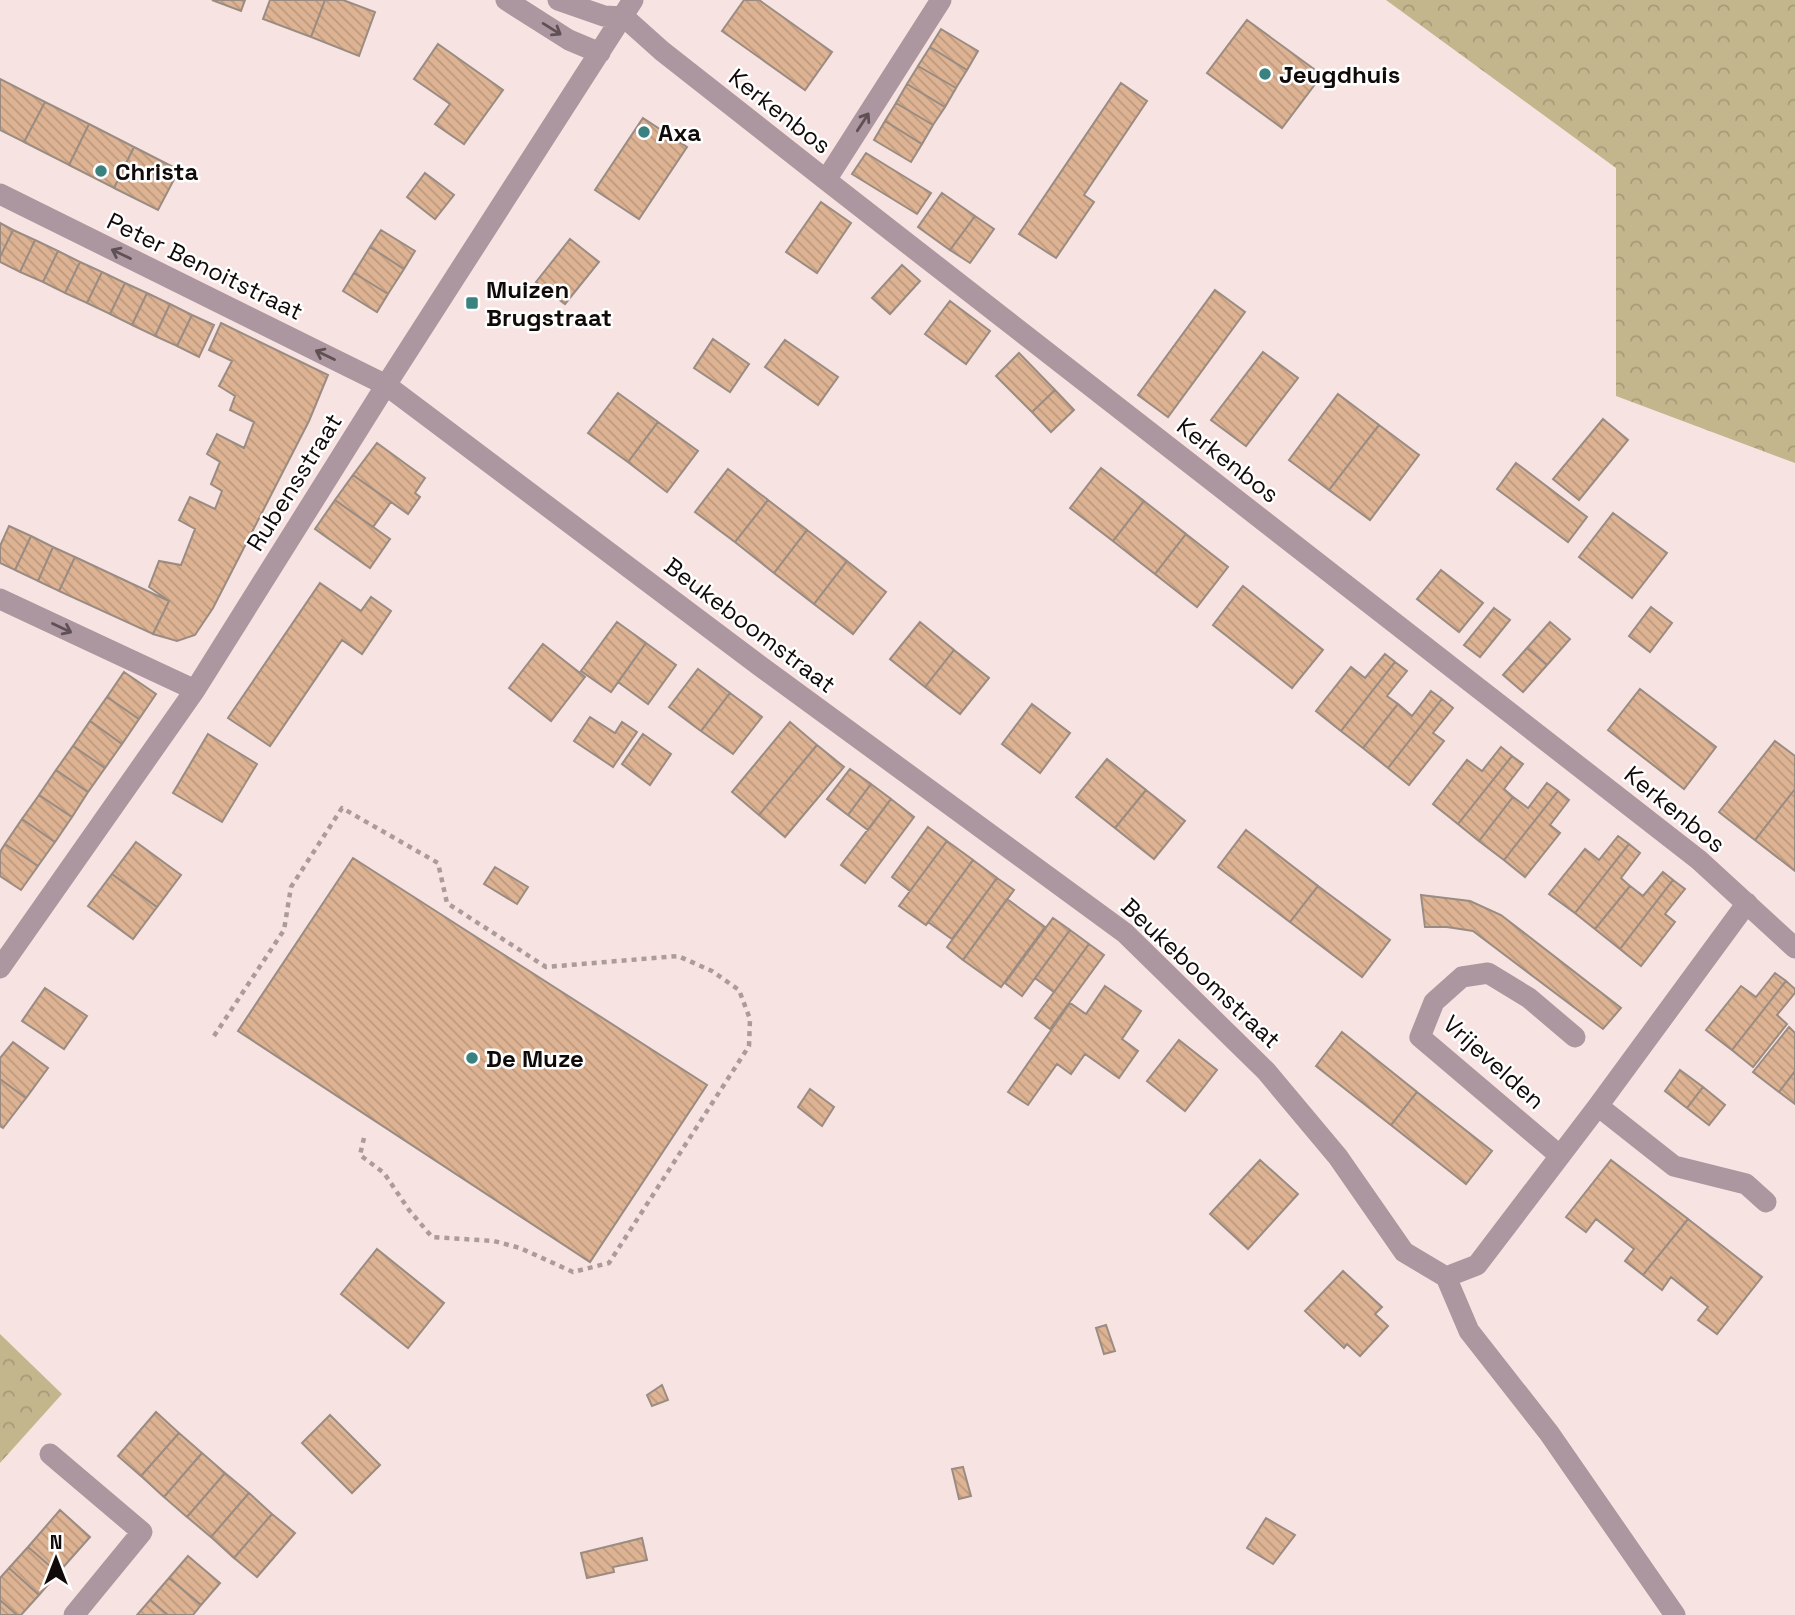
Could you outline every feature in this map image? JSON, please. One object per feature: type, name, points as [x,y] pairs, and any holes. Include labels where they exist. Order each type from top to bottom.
[{"type":"street","points":[[506,0],[569,40],[600,53]]},
{"type":"street","points":[[558,0],[604,16],[629,9]]},
{"type":"street","points":[[826,180],[941,0]]},
{"type":"street","name":"Rubensstraat","points":[[0,968],[195,690],[386,385],[629,9]]},
{"type":"street","name":"Kerkenbos","points":[[629,9],[662,51],[1689,852],[1795,948]]},
{"type":"street","name":"Peter Benoitstraat","points":[[0,194],[386,385]]},
{"type":"street","name":"Beukeboomstraat","points":[[386,385],[760,666],[1125,933],[1266,1071],[1338,1157],[1404,1252],[1446,1277]]},
{"type":"street","points":[[0,599],[195,690]]},
{"type":"street","points":[[1675,1615],[1549,1433],[1469,1331],[1446,1277],[1477,1265],[1747,903]]},
{"type":"street","name":"Vrijevelden","points":[[1559,1155],[1420,1037],[1434,1002],[1461,976],[1489,973],[1529,998],[1575,1037]]},
{"type":"street","points":[[1598,1106],[1674,1166],[1746,1184],[1766,1202]]},
{"type":"street","points":[[50,1454],[142,1532],[74,1615]]},
{"type":"path","points":[[214,1036],[284,930],[292,887],[342,808],[438,863],[447,902],[546,967],[678,956],[712,971],[739,990],[750,1019],[749,1046],[609,1263],[573,1272],[520,1248],[494,1241],[432,1237],[409,1210],[384,1173],[360,1155],[364,1138]]},
{"type":"green space","points":[[1386,0],[1795,0],[1795,463],[1616,396],[1616,168]]},
{"type":"green space","points":[[0,1334],[62,1394],[0,1463]]},
{"type":"building","points":[[212,0],[245,0],[241,11]]},
{"type":"building","points":[[270,0],[325,0],[311,37],[263,19]]},
{"type":"building","points":[[325,0],[343,0],[375,12],[359,56],[311,37]]},
{"type":"building","points":[[744,0],[759,0],[832,52],[805,90],[722,31]]},
{"type":"building","name":"Jeugdhuis","points":[[1247,20],[1322,75],[1282,128],[1207,73]]},
{"type":"building","points":[[941,29],[978,51],[967,70],[930,47]]},
{"type":"building","points":[[438,44],[503,90],[464,144],[435,124],[450,104],[414,79]]},
{"type":"building","points":[[930,47],[967,70],[956,88],[918,66]]},
{"type":"building","points":[[918,66],[956,88],[945,107],[907,84]]},
{"type":"building","points":[[0,79],[45,102],[24,142],[0,130]]},
{"type":"building","points":[[1121,83],[1147,101],[1084,195],[1094,202],[1056,258],[1019,234]]},
{"type":"building","points":[[907,84],[945,107],[933,125],[896,103]]},
{"type":"building","points":[[45,102],[89,124],[69,165],[24,142]]},
{"type":"building","points":[[896,103],[933,125],[922,144],[885,121]]},
{"type":"building","points":[[643,118],[687,147],[639,219],[595,190]]},
{"type":"building","points":[[885,121],[922,144],[911,162],[874,140]]},
{"type":"building","points":[[89,124],[134,147],[114,188],[69,165]]},
{"type":"building","points":[[134,147],[179,170],[158,210],[114,188]]},
{"type":"building","points":[[866,153],[931,193],[917,214],[852,174]]},
{"type":"building","points":[[425,173],[454,195],[435,219],[407,197]]},
{"type":"building","points":[[942,193],[975,216],[950,250],[918,227]]},
{"type":"building","points":[[821,202],[851,223],[817,273],[786,252]]},
{"type":"building","points":[[975,216],[994,229],[970,263],[950,250]]},
{"type":"building","points":[[0,223],[13,230],[0,257]]},
{"type":"building","points":[[13,230],[35,240],[20,272],[0,262]]},
{"type":"building","points":[[381,230],[415,251],[404,269],[370,247]]},
{"type":"building","points":[[570,239],[599,262],[565,304],[536,282]]},
{"type":"building","points":[[35,240],[58,251],[43,282],[20,272]]},
{"type":"building","points":[[370,247],[404,269],[388,294],[354,273]]},
{"type":"building","points":[[58,251],[80,262],[65,293],[43,282]]},
{"type":"building","points":[[80,262],[102,272],[87,303],[65,293]]},
{"type":"building","points":[[902,265],[920,281],[890,314],[872,298]]},
{"type":"building","points":[[102,272],[125,283],[110,314],[87,303]]},
{"type":"building","points":[[354,273],[388,294],[377,312],[343,291]]},
{"type":"building","points":[[125,283],[147,293],[132,325],[110,314]]},
{"type":"building","points":[[1215,290],[1245,312],[1168,417],[1138,395]]},
{"type":"building","points":[[147,293],[170,304],[155,336],[132,325]]},
{"type":"building","points":[[950,301],[990,331],[966,364],[925,334]]},
{"type":"building","points":[[170,304],[192,315],[177,346],[155,336]]},
{"type":"building","points":[[192,315],[214,325],[199,357],[177,346]]},
{"type":"building","points":[[221,323],[328,375],[309,421],[213,608],[195,635],[177,641],[153,634],[169,601],[149,587],[159,561],[181,565],[195,529],[179,520],[190,497],[215,509],[222,491],[211,484],[220,462],[207,454],[217,434],[244,448],[254,422],[230,410],[235,396],[219,386],[232,361],[209,350]]},
{"type":"building","points":[[713,339],[749,364],[730,392],[694,368]]},
{"type":"building","points":[[785,340],[838,377],[818,405],[765,367]]},
{"type":"building","points":[[1263,352],[1298,378],[1246,446],[1211,420]]},
{"type":"building","points":[[1019,353],[1055,390],[1032,412],[996,376]]},
{"type":"building","points":[[1055,390],[1074,410],[1051,432],[1032,412]]},
{"type":"building","points":[[618,393],[658,422],[628,462],[588,433]]},
{"type":"building","points":[[1338,394],[1379,425],[1329,490],[1289,460]]},
{"type":"building","points":[[1603,419],[1628,440],[1579,500],[1553,479]]},
{"type":"building","points":[[658,422],[698,451],[667,492],[628,462]]},
{"type":"building","points":[[1379,425],[1419,455],[1370,520],[1329,490]]},
{"type":"building","points":[[377,443],[425,478],[415,493],[420,497],[408,514],[353,475]]},
{"type":"building","points":[[1516,463],[1587,517],[1568,542],[1497,489]]},
{"type":"building","points":[[1101,468],[1144,501],[1113,541],[1070,508]]},
{"type":"building","points":[[728,469],[768,500],[735,542],[695,512]]},
{"type":"building","points":[[353,475],[391,502],[373,527],[335,500]]},
{"type":"building","points":[[335,500],[390,539],[370,568],[315,529]]},
{"type":"building","points":[[768,500],[807,530],[774,573],[735,542]]},
{"type":"building","points":[[1144,501],[1186,534],[1155,574],[1113,541]]},
{"type":"building","points":[[1613,513],[1667,553],[1632,598],[1579,557]]},
{"type":"building","points":[[9,526],[31,536],[15,570],[0,563],[0,546]]},
{"type":"building","points":[[807,530],[847,561],[814,604],[774,573]]},
{"type":"building","points":[[1186,534],[1228,567],[1197,607],[1155,574]]},
{"type":"building","points":[[31,536],[53,547],[38,581],[15,570]]},
{"type":"building","points":[[53,547],[75,557],[59,591],[38,581]]},
{"type":"building","points":[[75,557],[169,601],[153,634],[59,591]]},
{"type":"building","points":[[847,561],[886,592],[853,634],[814,604]]},
{"type":"building","points":[[1441,570],[1483,603],[1459,632],[1417,599]]},
{"type":"building","points":[[320,583],[361,611],[371,597],[391,611],[362,654],[342,640],[270,746],[228,718]]},
{"type":"building","points":[[1243,586],[1323,650],[1292,688],[1213,625]]},
{"type":"building","points":[[1651,607],[1672,623],[1650,652],[1629,636]]},
{"type":"building","points":[[1494,608],[1510,620],[1480,657],[1464,645]]},
{"type":"building","points":[[617,622],[646,643],[611,692],[581,671]]},
{"type":"building","points":[[920,622],[954,650],[925,687],[890,659]]},
{"type":"building","points":[[1550,622],[1570,639],[1547,665],[1527,648]]},
{"type":"building","points":[[646,643],[676,665],[648,704],[618,682]]},
{"type":"building","points":[[543,644],[585,677],[551,721],[509,688]]},
{"type":"building","points":[[1527,648],[1547,665],[1523,692],[1503,675]]},
{"type":"building","points":[[954,650],[989,678],[960,714],[925,687]]},
{"type":"building","points":[[1385,654],[1395,662],[1341,731],[1316,711],[1351,667],[1365,678]]},
{"type":"building","points":[[1395,662],[1407,671],[1387,696],[1398,704],[1363,748],[1341,731]]},
{"type":"building","points":[[698,669],[730,693],[701,731],[669,707]]},
{"type":"building","points":[[124,672],[156,694],[139,719],[107,697]]},
{"type":"building","points":[[1640,689],[1716,747],[1684,789],[1608,730]]},
{"type":"building","points":[[1431,691],[1442,699],[1388,768],[1363,748],[1398,704],[1412,716]]},
{"type":"building","points":[[730,693],[762,717],[733,754],[701,731]]},
{"type":"building","points":[[107,697],[139,719],[122,744],[90,721]]},
{"type":"building","points":[[1442,699],[1453,708],[1433,733],[1444,741],[1409,785],[1388,768]]},
{"type":"building","points":[[1032,704],[1070,733],[1040,773],[1002,744]]},
{"type":"building","points":[[590,717],[615,733],[622,722],[637,732],[613,767],[574,741]]},
{"type":"building","points":[[90,721],[122,744],[105,768],[73,746]]},
{"type":"building","points":[[790,722],[817,745],[759,815],[732,792]]},
{"type":"building","points":[[208,734],[257,764],[222,822],[173,793]]},
{"type":"building","points":[[643,734],[671,754],[650,785],[622,764]]},
{"type":"building","points":[[1775,741],[1795,756],[1795,789],[1755,840],[1719,812]]},
{"type":"building","points":[[817,745],[844,767],[785,837],[759,815]]},
{"type":"building","points":[[73,746],[105,768],[88,792],[56,770]]},
{"type":"building","points":[[1501,747],[1512,756],[1458,824],[1433,804],[1467,760],[1482,771]]},
{"type":"building","points":[[1512,756],[1523,764],[1504,789],[1513,797],[1479,841],[1458,824]]},
{"type":"building","points":[[1107,759],[1146,790],[1115,828],[1076,797]]},
{"type":"building","points":[[850,769],[871,784],[848,815],[827,799]]},
{"type":"building","points":[[56,770],[88,792],[72,817],[39,795]]},
{"type":"building","points":[[1547,783],[1558,791],[1504,860],[1479,841],[1513,797],[1528,808]]},
{"type":"building","points":[[871,784],[891,799],[868,830],[848,815]]},
{"type":"building","points":[[1795,789],[1795,871],[1755,840]]},
{"type":"building","points":[[1146,790],[1185,821],[1154,859],[1115,828]]},
{"type":"building","points":[[1558,791],[1569,800],[1550,825],[1560,833],[1525,877],[1504,860]]},
{"type":"building","points":[[39,795],[72,817],[55,842],[22,819]]},
{"type":"building","points":[[891,799],[914,817],[865,883],[841,865]]},
{"type":"building","points":[[22,819],[55,842],[38,866],[5,844]]},
{"type":"building","points":[[928,827],[947,841],[910,891],[892,877]]},
{"type":"building","points":[[1246,830],[1318,886],[1290,922],[1218,867]]},
{"type":"building","points":[[1618,836],[1629,844],[1575,913],[1549,894],[1585,849],[1599,860]]},
{"type":"building","points":[[947,841],[973,860],[926,925],[899,906]]},
{"type":"building","points":[[136,842],[181,875],[157,907],[112,874]]},
{"type":"building","points":[[5,844],[38,866],[21,890],[0,876],[0,852]]},
{"type":"building","points":[[1629,844],[1640,853],[1621,878],[1630,886],[1595,929],[1575,913]]},
{"type":"building","name":"De Muze","points":[[353,858],[707,1085],[590,1262],[238,1031]]},
{"type":"building","points":[[973,860],[997,878],[952,939],[928,922]]},
{"type":"building","points":[[495,867],[528,887],[517,904],[484,884]]},
{"type":"building","points":[[1663,872],[1673,880],[1620,949],[1595,929],[1630,886],[1643,896]]},
{"type":"building","points":[[112,874],[157,907],[133,939],[88,906]]},
{"type":"building","points":[[997,878],[1014,890],[963,960],[947,947]]},
{"type":"building","points":[[1673,880],[1685,889],[1665,914],[1675,922],[1641,966],[1620,949]]},
{"type":"building","points":[[1318,886],[1390,940],[1362,977],[1290,922]]},
{"type":"building","points":[[1421,895],[1470,901],[1501,915],[1621,1008],[1603,1029],[1473,931],[1425,927]]},
{"type":"building","points":[[1007,899],[1045,927],[1001,987],[963,960]]},
{"type":"building","points":[[1053,918],[1070,930],[1022,996],[1005,983]]},
{"type":"building","points":[[1070,930],[1089,944],[1054,992],[1035,978]]},
{"type":"building","points":[[1089,944],[1104,955],[1050,1029],[1035,1018]]},
{"type":"building","points":[[1775,973],[1786,981],[1732,1050],[1706,1030],[1741,986],[1756,997]]},
{"type":"building","points":[[1786,981],[1795,989],[1795,993],[1777,1015],[1787,1024],[1753,1067],[1732,1050]]},
{"type":"building","points":[[1105,986],[1141,1011],[1122,1039],[1138,1051],[1119,1078],[1085,1054],[1071,1074],[1057,1064],[1028,1105],[1008,1092],[1070,1003],[1086,1014]]},
{"type":"building","points":[[45,988],[87,1016],[64,1049],[22,1021]]},
{"type":"building","points":[[1789,1027],[1795,1033],[1795,1071],[1779,1092],[1753,1072]]},
{"type":"building","points":[[1342,1032],[1417,1092],[1391,1125],[1316,1066]]},
{"type":"building","points":[[1179,1040],[1217,1070],[1185,1111],[1147,1081]]},
{"type":"building","points":[[13,1042],[48,1068],[26,1098],[0,1079],[0,1058]]},
{"type":"building","points":[[1680,1070],[1703,1087],[1687,1108],[1665,1091]]},
{"type":"building","points":[[1795,1071],[1795,1104],[1779,1092]]},
{"type":"building","points":[[0,1079],[26,1098],[3,1128],[0,1126]]},
{"type":"building","points":[[1703,1087],[1725,1105],[1709,1125],[1687,1108]]},
{"type":"building","points":[[810,1089],[834,1107],[822,1126],[798,1107]]},
{"type":"building","points":[[1417,1092],[1492,1151],[1466,1184],[1391,1125]]},
{"type":"building","points":[[1260,1160],[1298,1194],[1248,1249],[1210,1214]]},
{"type":"building","points":[[1611,1160],[1688,1219],[1643,1275],[1625,1261],[1634,1249],[1596,1219],[1586,1232],[1566,1217]]},
{"type":"building","points":[[1688,1219],[1762,1277],[1717,1334],[1698,1320],[1708,1307],[1671,1277],[1662,1290],[1643,1275]]},
{"type":"building","points":[[377,1249],[444,1303],[408,1348],[341,1294]]},
{"type":"building","points":[[1343,1271],[1382,1307],[1375,1314],[1388,1326],[1360,1356],[1347,1344],[1344,1348],[1305,1311]]},
{"type":"building","points":[[1106,1325],[1115,1351],[1104,1354],[1096,1328]]},
{"type":"building","points":[[662,1385],[668,1400],[652,1406],[647,1395]]},
{"type":"building","points":[[156,1412],[179,1433],[141,1476],[118,1456]]},
{"type":"building","points":[[330,1415],[380,1465],[352,1493],[302,1443]]},
{"type":"building","points":[[179,1433],[202,1453],[164,1497],[141,1476]]},
{"type":"building","points":[[202,1453],[225,1473],[187,1517],[164,1497]]},
{"type":"building","points":[[963,1467],[971,1496],[959,1499],[952,1469]]},
{"type":"building","points":[[225,1473],[249,1493],[211,1537],[187,1517]]},
{"type":"building","points":[[249,1493],[272,1514],[234,1558],[211,1537]]},
{"type":"building","points":[[60,1510],[90,1537],[58,1573],[28,1547]]},
{"type":"building","points":[[272,1514],[295,1533],[257,1577],[234,1558]]},
{"type":"building","points":[[1266,1518],[1295,1535],[1273,1564],[1247,1548]]},
{"type":"building","points":[[642,1538],[647,1560],[613,1567],[614,1572],[587,1578],[581,1553]]},
{"type":"building","points":[[28,1547],[58,1573],[39,1595],[9,1568]]},
{"type":"building","points":[[188,1556],[220,1583],[201,1605],[169,1578]]},
{"type":"building","points":[[9,1568],[39,1595],[21,1615],[17,1615],[0,1600],[0,1578]]},
{"type":"building","points":[[169,1578],[201,1605],[193,1615],[168,1615],[150,1600]]},
{"type":"building","points":[[0,1600],[17,1615],[0,1615]]},
{"type":"building","points":[[150,1600],[168,1615],[137,1615]]},
{"type":"place","name":"Jeugdhuis","points":[[1265,74]]},
{"type":"place","name":"Axa","points":[[644,132]]},
{"type":"place","name":"Christa","points":[[101,171]]},
{"type":"place","name":"Muizen Brugstraat","points":[[472,303]]},
{"type":"place","name":"De Muze","points":[[472,1058]]}]
